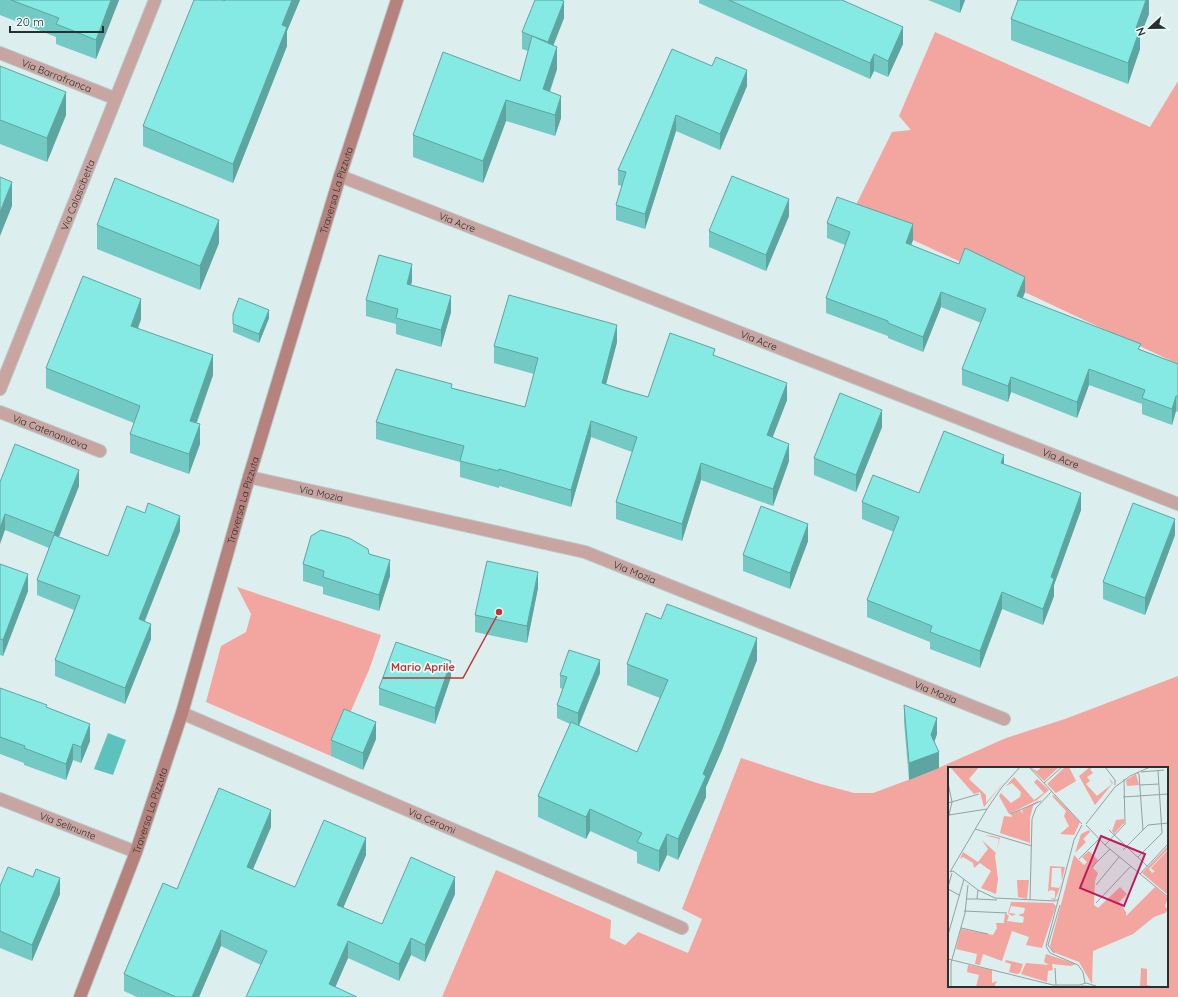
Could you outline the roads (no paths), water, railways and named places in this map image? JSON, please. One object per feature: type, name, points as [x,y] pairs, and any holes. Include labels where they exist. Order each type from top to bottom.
[{"type":"street","name":"Via Calascibetta","points":[[0,389],[114,98],[155,0]]},
{"type":"street","name":"Traversa La Pizzuta","points":[[80,997],[136,852],[182,712],[249,477],[340,176],[397,0]]},
{"type":"street","name":"Via Barrafranca","points":[[0,53],[114,98]]},
{"type":"street","name":"Via Acre","points":[[340,176],[1178,504]]},
{"type":"street","name":"Via Catenanuova","points":[[0,412],[100,451]]},
{"type":"street","name":"Via Mozia","points":[[249,477],[585,552],[1004,719]]},
{"type":"street","name":"Via Cerami","points":[[182,712],[682,928]]},
{"type":"street","name":"Via Selinunte","points":[[0,799],[136,852]]},
{"type":"water","points":[[108,733],[126,740],[113,775],[94,769]]},
{"type":"place","name":"Mario Aprile","points":[[499,612]]}]
